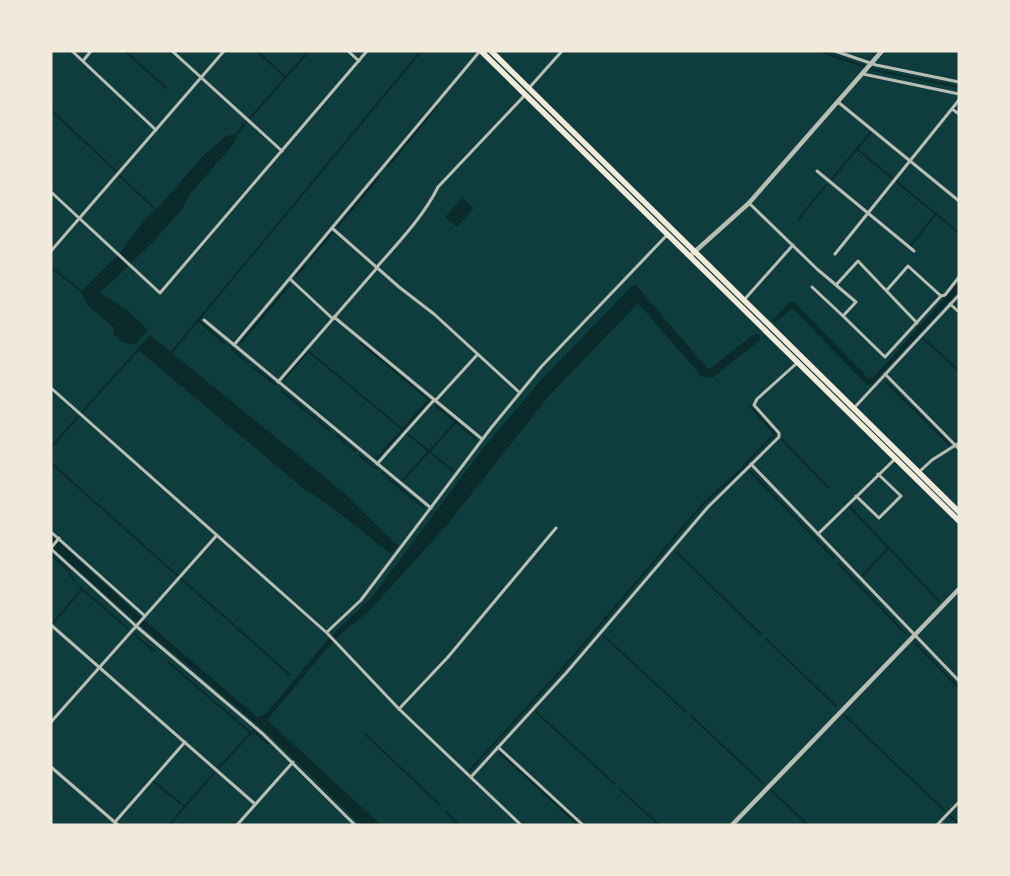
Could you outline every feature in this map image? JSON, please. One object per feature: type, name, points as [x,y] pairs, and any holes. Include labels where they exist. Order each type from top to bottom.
[{"type":"main road","points":[[480,51],[667,235],[693,254],[744,300],[959,512]]},
{"type":"main road","points":[[491,51],[693,254],[797,363],[959,521]]},
{"type":"street","points":[[72,51],[156,130]]},
{"type":"street","points":[[83,61],[91,51]]},
{"type":"street","points":[[172,51],[282,151]]},
{"type":"street","points":[[51,251],[224,51]]},
{"type":"street","points":[[348,51],[359,61]]},
{"type":"street","points":[[51,192],[160,293],[368,51]]},
{"type":"street","points":[[234,345],[480,51]]},
{"type":"street","points":[[529,88],[562,51]]},
{"type":"street","points":[[835,51],[872,63],[959,82]]},
{"type":"street","points":[[693,254],[749,203],[882,51]]},
{"type":"street","points":[[864,72],[959,94]]},
{"type":"street","points":[[278,382],[398,243],[429,203],[438,187],[525,95]]},
{"type":"street","points":[[835,254],[959,100]]},
{"type":"street","points":[[838,102],[959,201]]},
{"type":"street","points":[[952,109],[959,114]]},
{"type":"street","points":[[817,171],[914,251]]},
{"type":"street","points":[[749,203],[856,302],[843,316]]},
{"type":"street","points":[[332,228],[377,268],[434,314],[476,355],[519,392]]},
{"type":"street","points":[[328,634],[361,600],[519,392],[667,235]]},
{"type":"street","points":[[744,300],[793,245]]},
{"type":"street","points":[[836,285],[858,262],[917,323]]},
{"type":"street","points":[[887,290],[908,266],[941,296]]},
{"type":"street","points":[[812,286],[885,357],[959,278]]},
{"type":"street","points":[[290,279],[333,318],[482,439]]},
{"type":"street","points":[[853,408],[959,295]]},
{"type":"street","points":[[950,304],[959,312]]},
{"type":"street","points":[[204,320],[431,508]]},
{"type":"street","points":[[377,464],[476,355]]},
{"type":"street","points":[[471,777],[567,672],[708,507],[779,436],[779,433],[755,407],[755,402],[797,363]]},
{"type":"street","points":[[885,374],[957,444],[959,449]]},
{"type":"street","points":[[51,388],[328,634],[399,709],[521,825]]},
{"type":"street","points":[[918,473],[932,460],[957,444]]},
{"type":"street","points":[[818,534],[895,458]]},
{"type":"street","points":[[751,464],[959,681]]},
{"type":"street","points":[[856,496],[878,518],[901,496],[878,474]]},
{"type":"street","points":[[399,709],[448,657],[556,528]]},
{"type":"street","points":[[51,532],[144,617]]},
{"type":"street","points":[[51,722],[217,535]]},
{"type":"street","points":[[59,539],[51,548],[263,734],[355,825]]},
{"type":"street","points":[[732,825],[959,589]]},
{"type":"street","points":[[51,625],[255,804]]},
{"type":"street","points":[[51,767],[116,824],[185,742]]},
{"type":"street","points":[[498,747],[582,824]]},
{"type":"street","points":[[237,825],[293,762]]},
{"type":"street","points":[[937,825],[959,802]]},
{"type":"water","points":[[234,134],[237,137],[233,145],[189,195],[183,208],[154,241],[100,293],[126,309],[148,330],[135,345],[122,342],[113,334],[113,327],[88,306],[81,292],[120,253],[146,218],[156,210],[202,157],[226,136]]},
{"type":"water","points":[[462,198],[474,208],[457,227],[445,217]]},
{"type":"water","points":[[959,282],[959,291],[872,384],[867,385],[792,308],[775,323],[772,320],[790,302],[794,302],[868,378],[873,378]]},
{"type":"water","points":[[633,285],[636,285],[707,368],[711,368],[754,334],[760,335],[760,340],[712,378],[701,376],[638,303],[549,396],[446,526],[370,610],[335,639],[267,720],[381,825],[361,825],[266,732],[51,546],[51,535],[144,620],[257,717],[266,714],[328,639],[372,597],[482,450],[541,380]]},
{"type":"water","points":[[150,335],[343,492],[398,546],[391,554],[337,511],[303,488],[137,349]]},
{"type":"waterway","points":[[125,51],[166,88]]},
{"type":"waterway","points":[[257,51],[285,77]]},
{"type":"waterway","points":[[250,118],[309,51]]},
{"type":"waterway","points":[[171,353],[421,51]]},
{"type":"waterway","points":[[819,51],[874,70],[959,87]]},
{"type":"waterway","points":[[388,166],[437,106]]},
{"type":"waterway","points":[[51,110],[116,171]]},
{"type":"waterway","points":[[235,136],[246,122]]},
{"type":"waterway","points":[[832,179],[871,132]]},
{"type":"waterway","points":[[857,149],[892,178]]},
{"type":"waterway","points":[[120,176],[156,210]]},
{"type":"waterway","points":[[337,227],[379,177]]},
{"type":"waterway","points":[[897,182],[959,233]]},
{"type":"waterway","points":[[798,220],[826,185]]},
{"type":"waterway","points":[[911,245],[935,215]]},
{"type":"waterway","points":[[311,258],[332,233]]},
{"type":"waterway","points":[[296,276],[306,265]]},
{"type":"waterway","points":[[51,267],[84,293]]},
{"type":"waterway","points":[[241,342],[290,285]]},
{"type":"waterway","points":[[198,320],[224,343]]},
{"type":"waterway","points":[[923,338],[959,371]]},
{"type":"waterway","points":[[361,343],[429,400],[377,458]]},
{"type":"waterway","points":[[232,349],[248,363]]},
{"type":"waterway","points":[[82,412],[138,350]]},
{"type":"waterway","points":[[284,379],[308,351],[402,429]]},
{"type":"waterway","points":[[253,367],[276,385]]},
{"type":"waterway","points":[[886,382],[949,444]]},
{"type":"waterway","points":[[282,391],[329,430]]},
{"type":"waterway","points":[[744,465],[775,434],[749,405]]},
{"type":"waterway","points":[[436,406],[476,439]]},
{"type":"waterway","points":[[51,447],[78,417]]},
{"type":"waterway","points":[[403,480],[456,422]]},
{"type":"waterway","points":[[408,434],[453,471]]},
{"type":"waterway","points":[[336,435],[355,451]]},
{"type":"waterway","points":[[782,440],[828,487]]},
{"type":"waterway","points":[[359,455],[377,469]]},
{"type":"waterway","points":[[51,463],[178,576]]},
{"type":"waterway","points":[[470,770],[565,666],[704,503],[745,466]]},
{"type":"waterway","points":[[750,471],[834,558]]},
{"type":"waterway","points":[[382,473],[423,507]]},
{"type":"waterway","points":[[849,506],[939,601]]},
{"type":"waterway","points":[[863,575],[888,548]]},
{"type":"waterway","points":[[676,552],[761,634]]},
{"type":"waterway","points":[[51,555],[65,567],[74,580]]},
{"type":"waterway","points":[[839,564],[906,634]]},
{"type":"waterway","points":[[180,578],[234,625]]},
{"type":"waterway","points":[[80,587],[127,628]]},
{"type":"waterway","points":[[53,623],[82,589]]},
{"type":"waterway","points":[[236,627],[290,675]]},
{"type":"waterway","points":[[134,634],[154,651]]},
{"type":"waterway","points":[[604,636],[686,712]]},
{"type":"waterway","points":[[766,639],[836,706]]},
{"type":"waterway","points":[[916,644],[959,688]]},
{"type":"waterway","points":[[168,662],[251,733]]},
{"type":"waterway","points":[[537,713],[615,784]]},
{"type":"waterway","points":[[691,716],[763,783]]},
{"type":"waterway","points":[[845,716],[945,811]]},
{"type":"waterway","points":[[219,767],[253,731],[267,743]]},
{"type":"waterway","points":[[365,734],[440,805]]},
{"type":"waterway","points":[[500,753],[576,823]]},
{"type":"waterway","points":[[169,825],[214,773]]},
{"type":"waterway","points":[[154,782],[184,806]]},
{"type":"waterway","points":[[620,789],[659,825]]},
{"type":"waterway","points":[[772,791],[808,825]]},
{"type":"waterway","points":[[446,812],[459,825]]},
{"type":"waterway","points":[[950,816],[959,824]]}]
